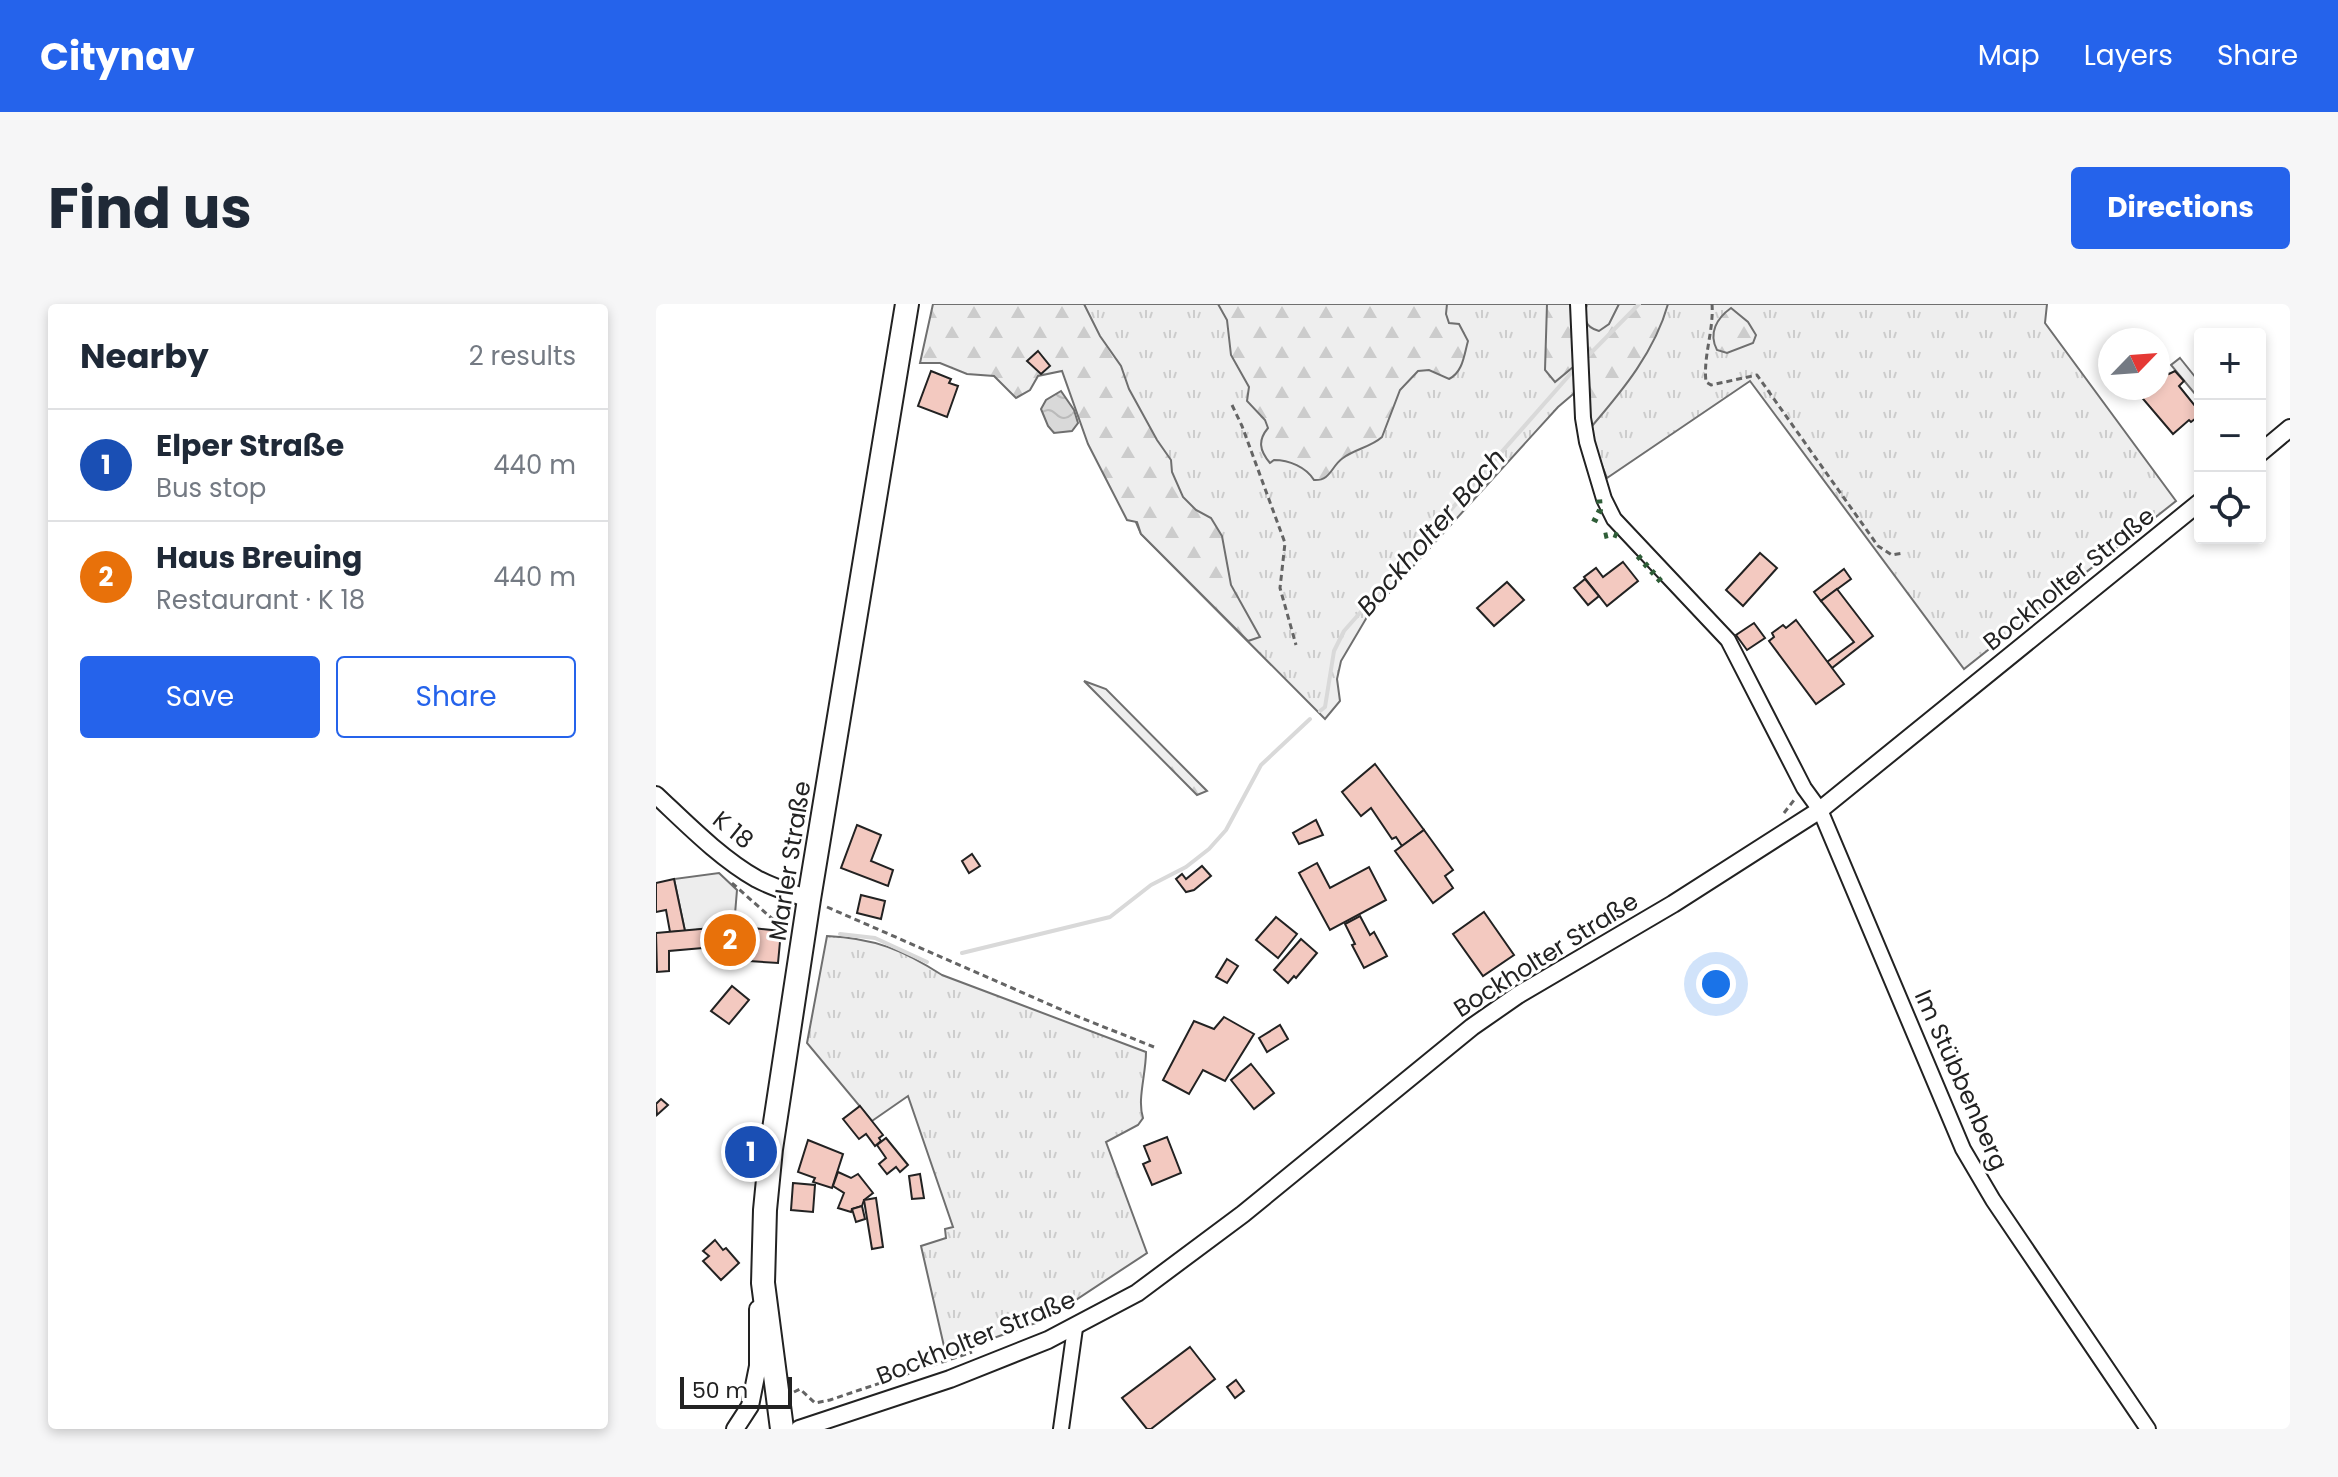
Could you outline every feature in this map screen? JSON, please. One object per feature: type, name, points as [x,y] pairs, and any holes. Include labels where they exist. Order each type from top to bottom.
[{"type":"main road","name":"Marler Straße","points":[[782,1429],[763,1283],[771,1149],[907,304]]},
{"type":"street","name":"Im Stübbenberg","points":[[1578,304],[1583,418],[1587,442],[1604,499],[1614,519],[1728,640],[1804,788],[1820,810],[1963,1149],[1993,1200],[2148,1429]]},
{"type":"street","points":[[2266,448],[2290,428]]},
{"type":"street","name":"Bockholter Straße","points":[[799,1429],[950,1379],[1075,1328],[1137,1293],[1191,1254],[1413,1073],[1518,995],[1673,904],[1820,810],[2194,507]]},
{"type":"street","name":"K 18","points":[[656,795],[754,877],[809,899]]},
{"type":"street","points":[[735,1429],[750,1406],[758,1366],[758,1313],[763,1283]]},
{"type":"street","points":[[1061,1429],[1075,1328]]},
{"type":"street","points":[[847,1429],[863,1408]]},
{"type":"path","points":[[1712,304],[1706,382],[1711,385],[1757,375],[1878,546],[1892,555],[1904,553]]},
{"type":"path","points":[[1232,405],[1285,543],[1280,588],[1296,645]]},
{"type":"path","points":[[809,899],[1154,1047]]},
{"type":"green space","points":[[933,304],[1084,304],[1100,336],[1121,366],[1129,389],[1157,440],[1171,460],[1172,472],[1183,497],[1196,510],[1211,518],[1222,536],[1231,585],[1260,637],[1248,641],[1141,534],[1137,522],[1127,520],[1088,444],[1062,371],[1038,376],[1030,390],[1016,398],[994,376],[967,374],[940,363],[920,363]]},
{"type":"green space","points":[[1038,304],[2047,304],[2045,323],[2098,395],[2098,400],[2102,400],[2176,501],[1964,669],[1750,381],[1607,478],[1594,445],[1585,384],[1558,407],[1367,617],[1341,661],[1337,679],[1340,701],[1325,719],[1141,534],[1063,352]]},
{"type":"green space","points":[[1218,304],[1447,304],[1449,323],[1459,324],[1468,341],[1462,363],[1454,376],[1449,379],[1429,370],[1418,371],[1400,390],[1382,437],[1343,458],[1324,478],[1314,480],[1302,468],[1291,463],[1274,460],[1270,463],[1264,454],[1261,441],[1268,428],[1265,420],[1247,401],[1249,387],[1231,355],[1227,320]]},
{"type":"green space","points":[[1547,304],[1587,304],[1586,321],[1599,331],[1609,324],[1619,304],[1668,304],[1646,354],[1592,426],[1585,383],[1572,368],[1555,382],[1545,370]]},
{"type":"green space","points":[[1731,308],[1748,322],[1756,335],[1753,343],[1727,353],[1717,350],[1713,338],[1718,321]]},
{"type":"green space","points":[[1084,681],[1106,689],[1207,791],[1197,795]]},
{"type":"green space","points":[[827,936],[859,939],[888,947],[942,975],[1146,1052],[1141,1103],[1143,1118],[1138,1125],[1106,1142],[1147,1253],[1047,1319],[946,1355],[921,1246],[946,1238],[945,1229],[953,1227],[908,1096],[872,1121],[807,1043]]},
{"type":"shaded area","points":[[2180,358],[2194,376],[2194,393],[2171,365]]},
{"type":"shaded area","points":[[719,873],[737,890],[734,926],[685,931],[674,879]]},
{"type":"water","points":[[1061,391],[1074,410],[1078,423],[1072,431],[1054,433],[1041,409],[1046,400]]},
{"type":"building","points":[[1038,351],[1050,366],[1041,374],[1027,361]]},
{"type":"building","points":[[931,371],[951,379],[949,383],[958,386],[947,417],[918,406]]},
{"type":"building","points":[[2175,371],[2184,381],[2179,386],[2194,405],[2194,420],[2189,420],[2173,434],[2144,400],[2170,400],[2170,374]]},
{"type":"building","points":[[1760,553],[1777,568],[1743,606],[1726,590]]},
{"type":"building","points":[[1623,562],[1638,581],[1607,606],[1584,577],[1596,568],[1603,577]]},
{"type":"building","points":[[1844,569],[1851,579],[1821,601],[1814,592]]},
{"type":"building","points":[[1585,579],[1599,596],[1588,605],[1574,588]]},
{"type":"building","points":[[1507,582],[1524,600],[1494,626],[1477,608]]},
{"type":"building","points":[[1837,589],[1873,636],[1832,668],[1827,662],[1854,642],[1821,601]]},
{"type":"building","points":[[1796,620],[1844,684],[1816,704],[1769,641],[1774,637],[1772,633]]},
{"type":"building","points":[[1754,623],[1765,638],[1747,650],[1736,635]]},
{"type":"building","points":[[1375,764],[1424,830],[1402,846],[1396,837],[1392,839],[1371,808],[1361,816],[1342,792]]},
{"type":"building","points":[[1316,820],[1323,835],[1299,844],[1293,833]]},
{"type":"building","points":[[857,825],[881,835],[871,861],[893,870],[888,886],[841,868]]},
{"type":"building","points":[[1424,830],[1453,870],[1445,876],[1453,888],[1433,903],[1395,851]]},
{"type":"building","points":[[972,854],[980,866],[969,873],[962,861]]},
{"type":"building","points":[[1317,863],[1330,888],[1369,867],[1386,900],[1330,930],[1299,873]]},
{"type":"building","points":[[1202,866],[1211,876],[1194,890],[1186,892],[1176,879],[1182,874],[1186,879]]},
{"type":"building","points":[[674,879],[685,931],[670,932],[666,910],[656,912],[656,883]]},
{"type":"building","points":[[861,895],[885,901],[881,919],[857,913]]},
{"type":"building","points":[[1484,912],[1514,955],[1483,976],[1453,934]]},
{"type":"building","points":[[1360,916],[1370,935],[1374,932],[1387,956],[1364,968],[1345,924]]},
{"type":"building","points":[[1276,917],[1297,934],[1278,958],[1256,940]]},
{"type":"building","points":[[734,926],[781,931],[778,963],[749,961],[744,959],[745,950],[703,948],[669,951],[669,971],[657,972],[656,933]]},
{"type":"building","points":[[1301,939],[1317,953],[1288,983],[1274,970]]},
{"type":"building","points":[[1227,959],[1238,966],[1227,983],[1216,977]]},
{"type":"building","points":[[732,986],[749,1000],[729,1024],[711,1011]]},
{"type":"building","points":[[1224,1017],[1254,1034],[1225,1081],[1203,1070],[1189,1094],[1163,1080],[1194,1021],[1214,1029]]},
{"type":"building","points":[[1280,1025],[1288,1039],[1267,1052],[1259,1038]]},
{"type":"building","points":[[1251,1064],[1274,1093],[1254,1109],[1231,1080]]},
{"type":"building","points":[[661,1099],[668,1105],[657,1115],[656,1104]]},
{"type":"building","points":[[860,1106],[883,1135],[875,1146],[866,1134],[859,1139],[843,1119]]},
{"type":"building","points":[[1167,1137],[1181,1173],[1152,1185],[1143,1164],[1150,1161],[1144,1146]]},
{"type":"building","points":[[886,1138],[908,1165],[900,1172],[896,1167],[887,1174],[879,1164],[886,1158],[877,1145]]},
{"type":"building","points":[[808,1140],[843,1154],[832,1188],[813,1182],[815,1178],[798,1172]]},
{"type":"building","points":[[838,1172],[851,1178],[858,1174],[873,1193],[862,1206],[851,1212],[838,1208],[844,1193],[833,1186]]},
{"type":"building","points":[[920,1174],[924,1198],[912,1199],[909,1176]]},
{"type":"building","points":[[793,1183],[815,1185],[813,1212],[791,1210]]},
{"type":"building","points":[[876,1198],[883,1247],[872,1249],[864,1200]]},
{"type":"building","points":[[862,1206],[865,1219],[856,1222],[852,1209]]},
{"type":"building","points":[[715,1240],[739,1263],[721,1280],[703,1261],[709,1256],[703,1251]]},
{"type":"building","points":[[1190,1347],[1215,1379],[1147,1429],[1122,1398]]},
{"type":"building","points":[[1236,1380],[1244,1391],[1235,1398],[1227,1387]]},
{"type":"waterway","name":"Bockholter Bach","points":[[1585,359],[1639,304]]},
{"type":"waterway","name":"Bockholter Bach","points":[[1320,711],[1325,707],[1334,651],[1344,631],[1573,371]]},
{"type":"waterway","name":"Bockholter Bach","points":[[962,953],[1110,917],[1151,885],[1186,867],[1209,849],[1226,830],[1261,765],[1310,719]]},
{"type":"waterway","name":"Bockholter Bach","points":[[840,934],[875,938],[927,962]]},
{"type":"hedge","points":[[1594,522],[1600,510],[1599,498]]},
{"type":"hedge","points":[[1604,536],[1613,534],[1623,538]]},
{"type":"hedge","points":[[1638,556],[1664,585]]},
{"type":"place","name":"Haus Breuing","points":[[730,940]]},
{"type":"place","name":"Elper Straße","points":[[751,1152]]}]
